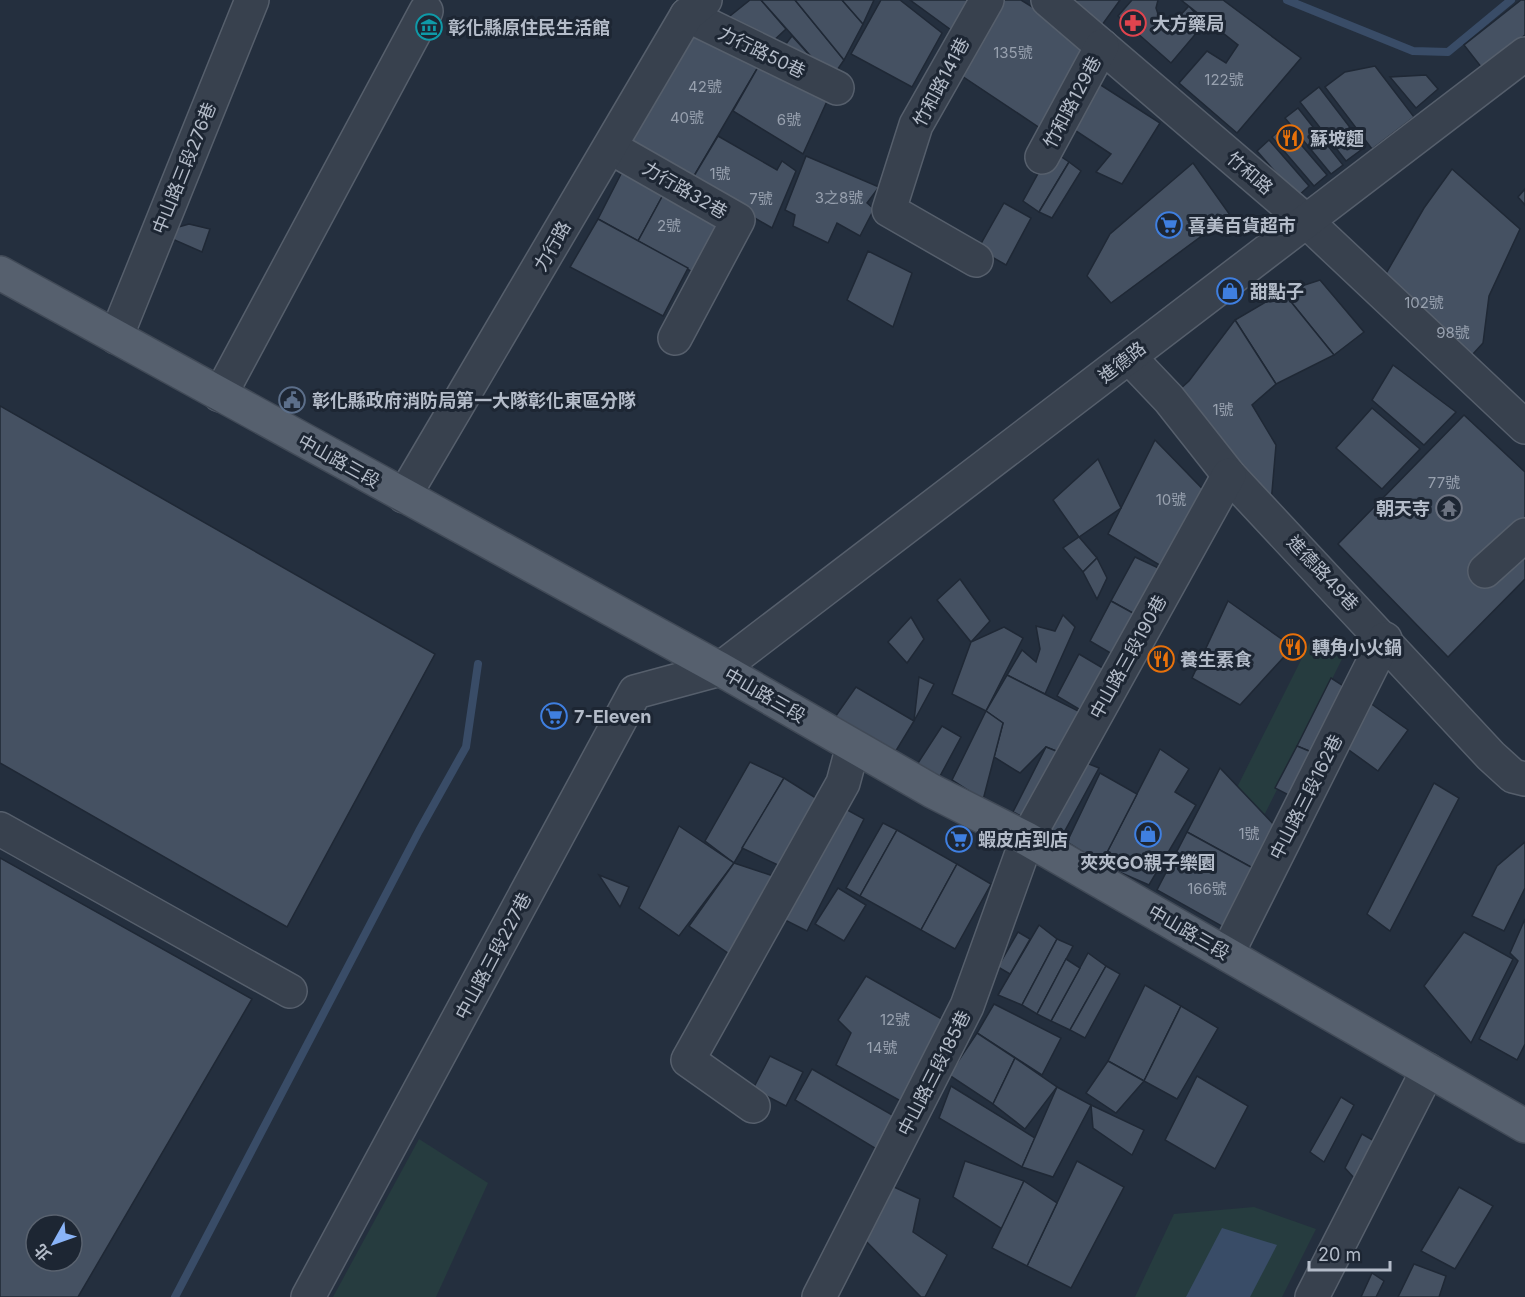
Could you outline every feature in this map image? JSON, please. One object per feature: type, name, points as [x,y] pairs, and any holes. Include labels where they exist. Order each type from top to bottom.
[{"type":"main road","name":"中山路三段","points":[[0,273],[720,669],[932,791],[1027,839],[1525,1126]]},
{"type":"street","name":"中山路三段276巷","points":[[116,337],[252,0]]},
{"type":"street","name":"竹和路141巷","points":[[976,260],[889,210],[916,125],[987,0]]},
{"type":"street","name":"竹和路","points":[[1048,0],[1305,220],[1525,428]]},
{"type":"street","name":"力行路50巷","points":[[696,7],[837,88]]},
{"type":"street","name":"力行路","points":[[404,496],[610,147],[696,7]]},
{"type":"street","points":[[220,395],[426,11]]},
{"type":"street","name":"竹和路129巷","points":[[1042,157],[1102,46]]},
{"type":"street","name":"進德路","points":[[720,669],[1525,54]]},
{"type":"street","name":"力行路32巷","points":[[610,147],[738,220],[675,338]]},
{"type":"street","name":"進德路49巷","points":[[1129,357],[1169,399],[1229,475],[1385,639],[1491,756],[1513,776],[1525,779]]},
{"type":"street","name":"中山路三段190巷","points":[[1027,839],[1229,475]]},
{"type":"street","points":[[1485,571],[1525,535]]},
{"type":"street","name":"中山路三段162巷","points":[[1227,954],[1385,639]]},
{"type":"street","name":"中山路三段227巷","points":[[308,1297],[635,692],[720,669]]},
{"type":"street","points":[[753,1106],[688,1060],[843,783],[853,746]]},
{"type":"street","points":[[0,830],[290,991]]},
{"type":"street","name":"中山路三段185巷","points":[[819,1297],[968,1006],[1027,839]]},
{"type":"street","points":[[1312,1297],[1428,1070]]},
{"type":"green space","points":[[1311,640],[1342,659],[1217,910],[1184,893]]},
{"type":"green space","points":[[419,1139],[488,1183],[436,1297],[333,1297]]},
{"type":"green space","points":[[1254,1207],[1316,1229],[1282,1297],[1135,1297],[1174,1214]]},
{"type":"water","points":[[1222,1228],[1277,1245],[1250,1297],[1186,1297]]},
{"type":"building","points":[[750,0],[761,0],[786,29],[771,43],[725,20]]},
{"type":"building","points":[[761,0],[795,0],[844,60],[831,79]]},
{"type":"building","points":[[795,0],[842,0],[863,24],[844,60]]},
{"type":"building","points":[[842,0],[874,0],[863,24]]},
{"type":"building","points":[[881,0],[900,0],[942,33],[912,87],[851,54]]},
{"type":"building","points":[[910,0],[978,0],[954,32]]},
{"type":"building","points":[[1002,0],[1021,0],[1094,45],[1040,128],[956,72]]},
{"type":"building","points":[[1065,0],[1120,0],[1102,25]]},
{"type":"building","points":[[1132,0],[1158,0],[1156,8],[1160,20],[1171,25],[1189,6],[1204,24],[1171,63],[1118,16]]},
{"type":"building","points":[[1181,0],[1223,0],[1301,58],[1237,133],[1179,83],[1207,51],[1226,63],[1238,45]]},
{"type":"building","points":[[1521,0],[1525,0],[1525,35],[1482,68],[1464,45]]},
{"type":"building","points":[[689,24],[761,62],[691,181],[625,144]]},
{"type":"building","points":[[792,36],[831,79],[782,49]]},
{"type":"building","points":[[761,62],[828,99],[803,154],[733,111]]},
{"type":"building","points":[[1375,66],[1414,117],[1372,149],[1325,87],[1345,72]]},
{"type":"building","points":[[1426,75],[1438,89],[1416,108],[1390,77]]},
{"type":"building","points":[[1093,80],[1160,123],[1122,184],[1096,172],[1111,154],[1067,125]]},
{"type":"building","points":[[1319,87],[1365,147],[1346,161],[1300,102]]},
{"type":"building","points":[[1298,108],[1343,165],[1331,174],[1285,118]]},
{"type":"building","points":[[1285,126],[1327,175],[1314,186],[1272,137]]},
{"type":"building","points":[[718,136],[777,170],[782,161],[796,171],[772,228],[691,181]]},
{"type":"building","points":[[1269,140],[1309,186],[1297,197],[1257,151]]},
{"type":"building","points":[[1051,150],[1069,162],[1039,212],[1023,201]]},
{"type":"building","points":[[806,156],[879,187],[867,203],[874,209],[860,236],[837,223],[828,243],[793,226],[795,215],[785,210]]},
{"type":"building","points":[[1069,162],[1081,171],[1052,218],[1039,212]]},
{"type":"building","name":"喜美百貨超市","points":[[1193,163],[1230,215],[1111,303],[1087,276],[1110,234]]},
{"type":"building","points":[[1452,169],[1520,229],[1489,296],[1483,343],[1451,378],[1370,301],[1424,208]]},
{"type":"building","points":[[622,172],[663,195],[638,241],[598,219]]},
{"type":"building","points":[[1525,189],[1525,205],[1518,197]]},
{"type":"building","points":[[663,195],[722,228],[696,274],[638,241]]},
{"type":"building","points":[[1004,203],[1031,218],[1006,265],[978,249]]},
{"type":"building","points":[[598,219],[688,268],[663,316],[570,267]]},
{"type":"building","points":[[189,224],[210,229],[202,252],[170,238],[175,228]]},
{"type":"building","points":[[868,251],[912,273],[893,327],[847,300]]},
{"type":"building","points":[[1320,280],[1364,332],[1334,355],[1283,292]]},
{"type":"building","points":[[1283,292],[1334,355],[1276,384],[1235,320]]},
{"type":"building","points":[[1235,320],[1276,384],[1252,405],[1276,445],[1270,515],[1169,399],[1189,381]]},
{"type":"building","points":[[1393,365],[1456,412],[1424,445],[1372,400]]},
{"type":"building","points":[[0,406],[435,654],[287,927],[0,763]]},
{"type":"building","points":[[1372,408],[1420,449],[1382,489],[1336,448]]},
{"type":"building","name":"朝天寺","points":[[1464,415],[1525,472],[1525,579],[1448,657],[1338,544]]},
{"type":"building","points":[[1155,440],[1224,511],[1186,581],[1108,534]]},
{"type":"building","points":[[1098,459],[1121,508],[1079,537],[1053,500]]},
{"type":"building","points":[[1079,537],[1097,558],[1083,572],[1063,548]]},
{"type":"building","points":[[1135,557],[1186,581],[1160,628],[1111,601]]},
{"type":"building","points":[[1097,558],[1107,578],[1097,599],[1083,572]]},
{"type":"building","points":[[960,579],[990,621],[971,642],[937,600]]},
{"type":"building","points":[[1111,601],[1160,628],[1136,668],[1090,641]]},
{"type":"building","points":[[1228,601],[1293,647],[1240,705],[1192,678]]},
{"type":"building","points":[[1063,615],[1075,627],[1045,694],[1007,675],[1022,650],[1036,662],[1040,649],[1036,626],[1055,631]]},
{"type":"building","points":[[911,617],[924,639],[907,663],[888,642]]},
{"type":"building","points":[[1004,627],[1023,638],[986,711],[952,694],[971,642]]},
{"type":"building","points":[[1079,654],[1128,683],[1104,724],[1057,696]]},
{"type":"building","points":[[1007,675],[1104,724],[1086,763],[1046,747],[1020,773],[994,757],[1003,723],[986,711]]},
{"type":"building","points":[[919,677],[934,684],[914,721]]},
{"type":"building","points":[[1331,678],[1370,703],[1328,759],[1297,746]]},
{"type":"building","points":[[856,687],[914,721],[894,754],[833,720]]},
{"type":"building","points":[[1370,703],[1408,730],[1378,771],[1342,745]]},
{"type":"building","points":[[986,711],[1003,723],[983,800],[952,780]]},
{"type":"building","points":[[942,726],[961,737],[932,791],[909,777]]},
{"type":"building","points":[[1297,746],[1328,759],[1306,804],[1275,788]]},
{"type":"building","points":[[1046,747],[1099,768],[1062,836],[1013,812]]},
{"type":"building","name":"夾夾GO親子樂園","points":[[1160,749],[1189,769],[1175,792],[1196,805],[1149,885],[1101,864]]},
{"type":"building","points":[[750,762],[784,778],[734,863],[705,841]]},
{"type":"building","points":[[1220,768],[1279,830],[1260,872],[1187,832]]},
{"type":"building","points":[[1100,773],[1137,794],[1101,864],[1067,842]]},
{"type":"building","points":[[784,778],[819,800],[780,866],[742,848]]},
{"type":"building","points":[[1434,783],[1459,798],[1390,931],[1367,914]]},
{"type":"building","points":[[840,806],[864,819],[807,931],[783,919]]},
{"type":"building","points":[[883,823],[897,830],[860,896],[846,888]]},
{"type":"building","points":[[679,826],[734,863],[679,936],[639,908]]},
{"type":"building","points":[[897,830],[957,864],[921,930],[860,896]]},
{"type":"building","points":[[1187,832],[1260,872],[1234,933],[1157,890]]},
{"type":"building","points":[[1525,842],[1525,888],[1504,931],[1472,916],[1497,866]]},
{"type":"building","points":[[0,858],[252,999],[78,1297],[0,1297]]},
{"type":"building","points":[[734,863],[776,877],[738,960],[689,926]]},
{"type":"building","points":[[957,864],[991,884],[955,949],[921,930]]},
{"type":"building","points":[[599,875],[629,887],[620,907]]},
{"type":"building","points":[[838,888],[866,905],[844,941],[815,924]]},
{"type":"building","points":[[1525,919],[1525,1044],[1517,1060],[1479,1039],[1518,961],[1510,953]]},
{"type":"building","points":[[1039,925],[1057,939],[1022,1005],[998,995]]},
{"type":"building","points":[[1018,932],[1030,939],[1010,974],[998,967]]},
{"type":"building","points":[[1464,932],[1513,959],[1471,1043],[1424,986]]},
{"type":"building","points":[[1057,939],[1073,946],[1037,1014],[1022,1005]]},
{"type":"building","points":[[1088,953],[1106,966],[1070,1030],[1051,1021]]},
{"type":"building","points":[[1066,959],[1080,968],[1051,1021],[1037,1014]]},
{"type":"building","points":[[1106,966],[1120,974],[1085,1038],[1070,1030]]},
{"type":"building","points":[[866,976],[947,1022],[906,1104],[836,1065],[851,1033],[838,1020]]},
{"type":"building","points":[[1145,985],[1181,1006],[1144,1081],[1108,1061]]},
{"type":"building","points":[[994,1004],[1061,1038],[1042,1075],[977,1033]]},
{"type":"building","points":[[1181,1006],[1218,1028],[1177,1099],[1144,1081]]},
{"type":"building","points":[[977,1033],[1015,1058],[993,1104],[949,1075]]},
{"type":"building","points":[[770,1056],[803,1072],[786,1106],[753,1089]]},
{"type":"building","points":[[1015,1058],[1057,1087],[1025,1129],[993,1104]]},
{"type":"building","points":[[1108,1061],[1144,1081],[1116,1113],[1086,1093]]},
{"type":"building","points":[[812,1069],[894,1116],[878,1150],[795,1100]]},
{"type":"building","points":[[1197,1076],[1248,1106],[1215,1169],[1165,1140]]},
{"type":"building","points":[[951,1086],[1035,1138],[1022,1167],[939,1118]]},
{"type":"building","points":[[1057,1087],[1091,1105],[1053,1177],[1022,1167]]},
{"type":"building","points":[[1341,1097],[1354,1105],[1324,1162],[1310,1152]]},
{"type":"building","points":[[1091,1105],[1144,1130],[1132,1155],[1093,1128]]},
{"type":"building","points":[[1362,1134],[1376,1142],[1356,1180],[1345,1168]]},
{"type":"building","points":[[965,1161],[1024,1181],[1002,1229],[953,1197]]},
{"type":"building","points":[[1077,1161],[1124,1187],[1071,1288],[1027,1266]]},
{"type":"building","points":[[881,1181],[920,1199],[913,1232],[947,1255],[925,1297],[921,1297],[859,1234]]},
{"type":"building","points":[[1024,1181],[1057,1203],[1027,1266],[992,1248]]},
{"type":"building","points":[[1459,1187],[1493,1206],[1455,1269],[1421,1251]]},
{"type":"building","points":[[1414,1264],[1446,1276],[1439,1297],[1398,1297]]},
{"type":"building","points":[[1372,1273],[1384,1281],[1376,1297],[1361,1297]]},
{"type":"waterway","points":[[1287,0],[1413,51],[1448,52],[1511,0]]},
{"type":"waterway","points":[[175,1297],[419,831],[466,747],[478,664]]},
{"type":"place","name":"大方藥局","points":[[1133,23]]},
{"type":"place","name":"彰化縣原住民生活館","points":[[429,27]]},
{"type":"place","name":"蘇坡麵","points":[[1290,138]]},
{"type":"place","name":"喜美百貨超市","points":[[1169,225]]},
{"type":"place","name":"甜點子","points":[[1230,291]]},
{"type":"place","name":"彰化縣政府消防局第一大隊彰化東區分隊","points":[[292,400]]},
{"type":"place","name":"朝天寺","points":[[1449,508]]},
{"type":"place","name":"轉角小火鍋","points":[[1293,647]]},
{"type":"place","name":"養生素食","points":[[1161,659]]},
{"type":"place","name":"7-Eleven","points":[[554,716]]},
{"type":"place","name":"夾夾GO親子樂園","points":[[1148,834]]},
{"type":"place","name":"蝦皮店到店","points":[[959,839]]}]
